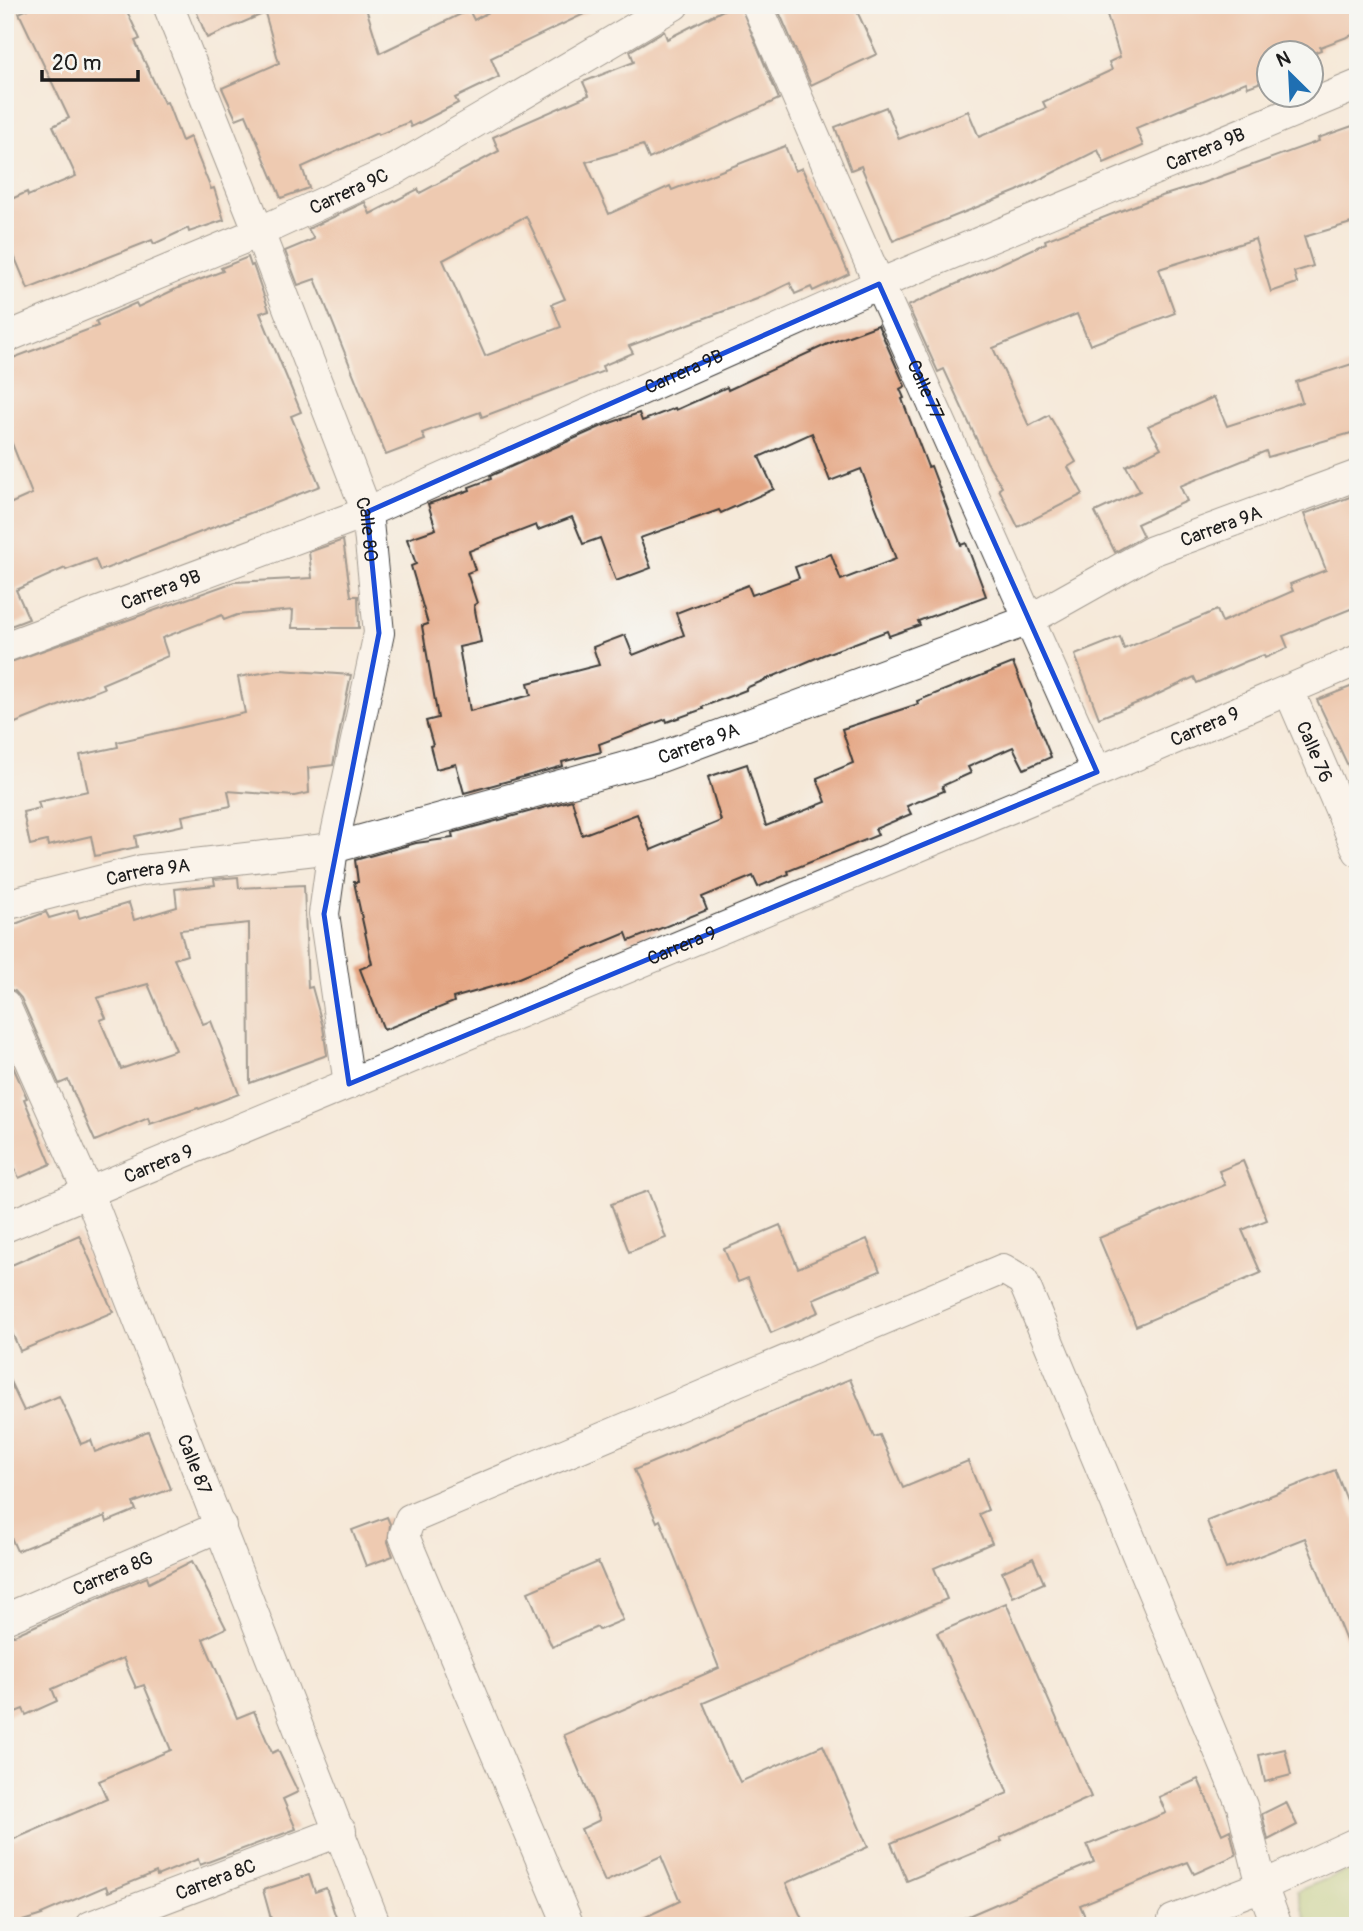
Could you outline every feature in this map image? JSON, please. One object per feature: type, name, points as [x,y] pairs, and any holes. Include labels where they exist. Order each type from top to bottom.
[{"type":"street","name":"Calle 80","points":[[168,5],[367,512],[379,633],[332,848],[324,914],[349,1084]]},
{"type":"street","name":"Carrera 9C","points":[[5,338],[259,232],[396,169],[674,5]]},
{"type":"street","name":"Calle 77","points":[[757,5],[1097,772]]},
{"type":"street","name":"Carrera 9B","points":[[5,647],[367,512],[879,284],[1358,85]]},
{"type":"street","name":"Carrera 9A","points":[[5,905],[142,870],[332,848],[658,758],[1030,620],[1152,551],[1358,475]]},
{"type":"street","name":"Carrera 9","points":[[5,1227],[1097,772],[1358,660]]},
{"type":"street","name":"Calle 76","points":[[1289,691],[1358,851]]},
{"type":"street","name":"Calle 87","points":[[5,1005],[89,1194],[376,1926]]},
{"type":"street","points":[[569,1926],[404,1536],[410,1520],[1003,1269],[1023,1282],[1242,1807],[1262,1886],[1277,1926]]},
{"type":"street","name":"Carrera 8G","points":[[5,1619],[221,1527]]},
{"type":"street","name":"Carrera 8C","points":[[91,1926],[341,1831]]},
{"type":"street","points":[[1175,1926],[1173,1920],[1262,1886],[1358,1842]]},
{"type":"highlighted area","points":[[879,284],[1097,772],[349,1084],[324,914],[379,633],[367,512]]},
{"type":"green space","points":[[1358,1866],[1358,1926],[1309,1926],[1297,1891]]},
{"type":"building","points":[[36,5],[124,5],[140,39],[135,41],[164,103],[167,102],[182,141],[190,137],[211,189],[214,188],[224,220],[189,232],[188,228],[154,244],[152,240],[28,289],[5,234],[5,202],[27,192],[28,196],[76,176],[53,126],[69,118],[19,13]]},
{"type":"building","points":[[194,5],[365,5],[380,53],[469,10],[474,20],[502,5],[603,5],[491,58],[499,77],[455,98],[458,103],[411,127],[409,122],[378,135],[377,133],[302,167],[309,188],[281,198],[246,115],[236,119],[222,88],[279,63],[265,13],[207,38]]},
{"type":"building","points":[[733,5],[740,5],[779,99],[649,159],[643,145],[586,162],[609,214],[670,186],[672,190],[785,146],[795,171],[802,168],[849,274],[813,291],[811,287],[795,294],[790,283],[757,299],[629,346],[633,353],[602,366],[604,371],[482,417],[480,412],[422,433],[425,440],[386,455],[315,279],[298,285],[285,251],[314,239],[308,229],[365,202],[370,214],[418,189],[420,193],[499,151],[493,137],[589,95],[583,82],[634,62],[630,51],[664,31],[667,39]],"holes":[[[526,216],[565,299],[552,304],[561,327],[485,356],[443,260]]]},
{"type":"building","points":[[776,5],[854,5],[877,54],[811,85]]},
{"type":"building","points":[[1104,5],[1358,5],[1358,33],[1324,46],[1324,38],[1254,38],[1254,85],[1248,87],[1246,82],[1136,128],[1143,146],[1104,163],[1098,150],[1017,191],[893,241],[861,166],[851,170],[835,127],[886,107],[899,139],[968,111],[979,137],[1046,108],[1043,102],[1112,70],[1109,62],[1120,57]]},
{"type":"building","points":[[1358,124],[1358,221],[1304,237],[1313,266],[1294,272],[1297,283],[1271,292],[1255,239],[1159,269],[1175,313],[1090,345],[1077,314],[993,348],[1029,426],[1049,415],[1076,462],[1068,467],[1083,494],[1018,527],[999,489],[1002,487],[987,462],[944,369],[938,372],[908,306],[1046,243],[1045,240],[1149,200],[1319,141],[1318,138]]},
{"type":"building","points":[[248,257],[269,310],[260,313],[301,412],[291,416],[320,486],[100,571],[95,559],[66,570],[65,568],[16,590],[29,619],[5,628],[5,506],[32,494],[11,441],[5,444],[5,361],[98,326],[96,321],[136,303],[138,307],[223,271],[221,268]]},
{"type":"building","points":[[878,325],[905,386],[900,389],[904,398],[902,399],[928,467],[931,466],[961,545],[966,543],[986,596],[918,621],[920,625],[889,636],[887,631],[823,655],[702,707],[703,709],[667,722],[666,719],[599,744],[601,752],[562,762],[563,766],[464,793],[456,764],[436,769],[426,721],[438,718],[422,626],[428,624],[411,566],[416,564],[407,539],[436,529],[428,504],[470,490],[469,487],[491,479],[490,476],[607,424],[639,413],[642,421],[675,408],[676,410],[727,387],[728,390],[830,343]],"holes":[[[812,433],[830,481],[861,469],[896,559],[841,580],[831,554],[795,567],[799,578],[752,595],[748,585],[676,613],[684,635],[633,655],[625,635],[593,647],[599,665],[528,683],[531,695],[470,711],[459,647],[481,642],[474,605],[477,603],[467,573],[475,570],[469,551],[536,525],[538,530],[572,517],[583,544],[600,538],[616,581],[651,568],[640,538],[719,510],[721,513],[774,489],[759,457]]]},
{"type":"building","points":[[1358,362],[1358,431],[1268,457],[1266,451],[1180,486],[1187,501],[1137,524],[1143,536],[1115,552],[1095,512],[1140,491],[1126,466],[1161,448],[1148,426],[1214,397],[1227,426],[1302,402],[1296,382]]},
{"type":"building","points":[[1358,494],[1358,606],[1283,636],[1288,648],[1265,658],[1264,655],[1247,661],[1197,683],[1194,677],[1099,718],[1075,655],[1120,637],[1124,649],[1217,610],[1222,622],[1293,591],[1290,584],[1326,570],[1304,514]]},
{"type":"building","points":[[343,540],[351,596],[358,596],[359,628],[292,628],[293,610],[237,615],[224,620],[222,615],[162,638],[168,656],[102,684],[104,688],[5,727],[5,664],[234,582],[312,578],[309,552]]},
{"type":"building","points":[[1013,663],[1051,757],[1024,769],[1013,747],[968,767],[971,773],[942,786],[944,791],[907,806],[911,814],[875,829],[878,835],[788,871],[789,874],[758,887],[753,876],[702,897],[707,910],[629,941],[626,933],[509,982],[453,998],[454,1002],[384,1030],[360,969],[372,964],[354,882],[358,882],[355,860],[416,843],[453,838],[452,833],[572,800],[582,835],[637,814],[651,850],[721,821],[708,777],[747,764],[766,826],[826,802],[817,778],[853,763],[842,729],[918,704],[917,701]]},
{"type":"building","points":[[280,670],[351,675],[333,765],[308,768],[309,793],[294,796],[228,791],[231,806],[182,816],[184,825],[135,836],[137,847],[95,856],[91,836],[48,846],[47,841],[30,845],[23,812],[40,808],[38,802],[88,791],[80,755],[118,747],[117,742],[245,713],[238,677]]},
{"type":"building","points":[[1358,684],[1358,787],[1317,700]]},
{"type":"building","points":[[238,877],[239,888],[304,885],[308,988],[312,987],[323,1027],[327,1055],[250,1083],[249,923],[180,930],[187,955],[174,959],[203,1024],[211,1021],[239,1094],[150,1124],[148,1118],[95,1141],[68,1080],[59,1084],[21,998],[15,991],[5,988],[5,928],[46,912],[49,918],[77,910],[79,918],[129,903],[134,920],[177,907],[175,889],[215,885],[214,879]],"holes":[[[148,984],[176,1050],[121,1069],[100,1020],[106,1018],[97,998]]]},
{"type":"building","points":[[5,1049],[27,1098],[24,1099],[51,1164],[19,1178],[5,1147]]},
{"type":"building","points":[[1243,1161],[1267,1220],[1242,1230],[1261,1273],[1136,1326],[1099,1238],[1225,1185],[1219,1171]]},
{"type":"building","points":[[648,1191],[666,1238],[629,1252],[611,1204]]},
{"type":"building","points":[[780,1225],[798,1268],[867,1239],[880,1271],[813,1299],[819,1312],[771,1333],[748,1278],[738,1282],[724,1249]]},
{"type":"building","points":[[79,1235],[113,1312],[20,1351],[5,1317],[5,1268]]},
{"type":"building","points":[[5,1371],[24,1411],[59,1396],[81,1444],[91,1440],[95,1452],[148,1431],[171,1489],[133,1503],[136,1510],[107,1522],[105,1516],[17,1551],[5,1524]]},
{"type":"building","points":[[850,1379],[874,1437],[880,1435],[903,1488],[968,1461],[988,1510],[979,1514],[992,1543],[934,1568],[947,1599],[703,1703],[728,1762],[730,1761],[740,1782],[823,1745],[868,1847],[786,1883],[805,1926],[626,1926],[680,1901],[661,1856],[605,1882],[581,1829],[600,1820],[564,1735],[719,1668],[660,1520],[657,1522],[634,1470]]},
{"type":"building","points":[[1335,1470],[1358,1528],[1356,1666],[1305,1538],[1226,1569],[1207,1521]]},
{"type":"building","points":[[387,1517],[390,1524],[388,1542],[393,1556],[366,1566],[352,1530]]},
{"type":"building","points":[[1033,1558],[1044,1583],[1013,1597],[1002,1572]]},
{"type":"building","points":[[192,1561],[226,1628],[203,1639],[237,1718],[254,1711],[272,1753],[278,1750],[298,1792],[283,1799],[296,1829],[200,1865],[198,1859],[157,1876],[156,1872],[108,1892],[106,1886],[42,1915],[10,1925],[5,1908],[5,1843],[107,1799],[99,1781],[171,1750],[144,1685],[136,1688],[123,1658],[52,1689],[57,1701],[26,1715],[23,1709],[5,1716],[5,1639],[147,1577],[149,1583]]},
{"type":"building","points":[[598,1562],[623,1620],[599,1630],[597,1627],[552,1647],[528,1592]]},
{"type":"building","points":[[1006,1603],[1091,1797],[1000,1838],[1002,1841],[907,1881],[891,1843],[1008,1793],[937,1633]]},
{"type":"building","points":[[1285,1749],[1291,1775],[1265,1782],[1259,1755]]},
{"type":"building","points":[[1198,1779],[1222,1834],[1230,1830],[1236,1855],[1194,1874],[1188,1862],[1080,1905],[1089,1926],[945,1926],[1094,1862],[1087,1845],[1166,1813],[1159,1797]]},
{"type":"building","points":[[1286,1802],[1297,1825],[1268,1840],[1262,1814]]},
{"type":"building","points":[[309,1875],[315,1892],[326,1888],[339,1926],[273,1926],[263,1890]]}]
